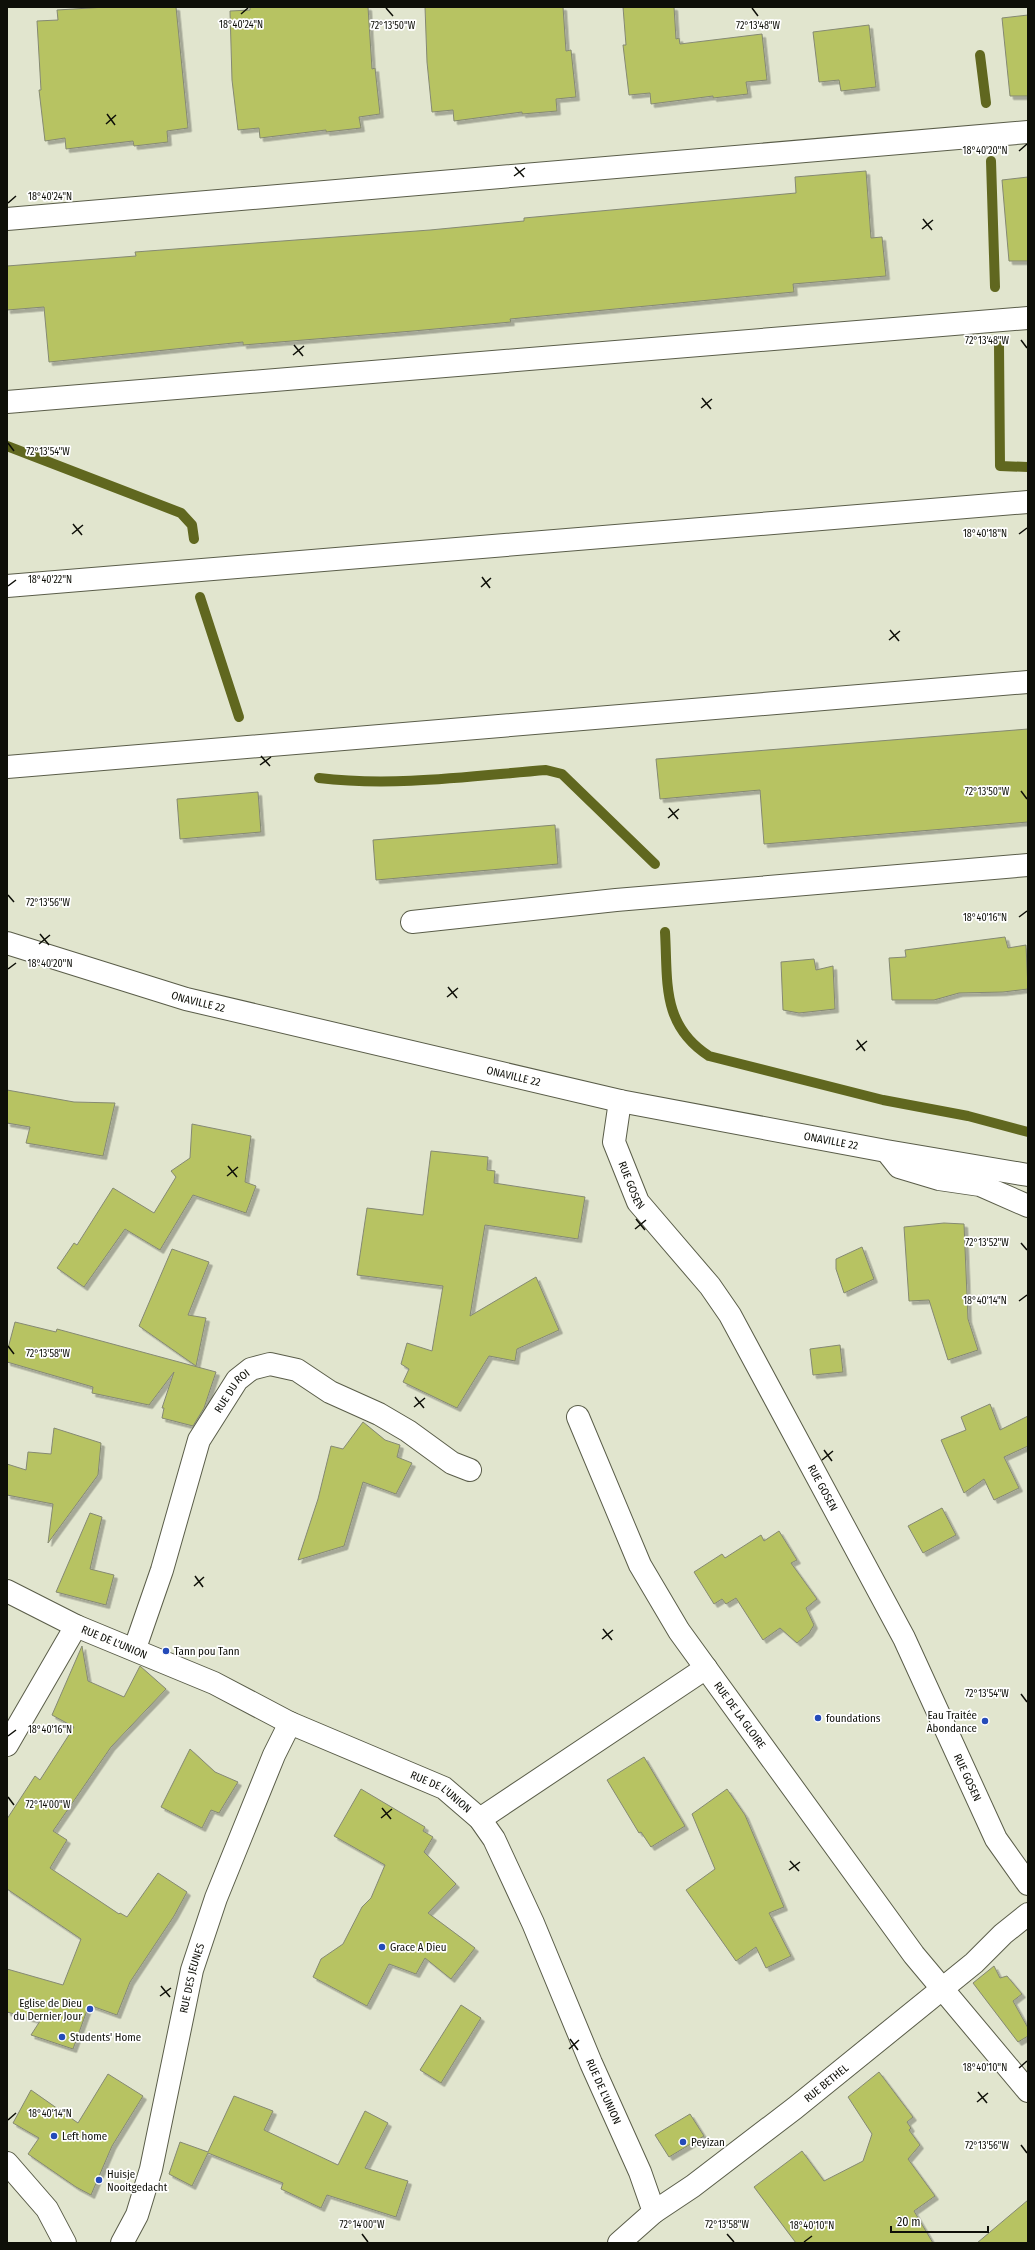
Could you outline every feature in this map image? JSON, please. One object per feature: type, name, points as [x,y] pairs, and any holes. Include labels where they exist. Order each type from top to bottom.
[{"type":"street","points":[[7,219],[1028,132]]},
{"type":"street","points":[[7,402],[1028,318]]},
{"type":"street","points":[[7,586],[1028,502]]},
{"type":"street","points":[[7,767],[1028,682]]},
{"type":"street","points":[[412,922],[616,900],[1028,865]]},
{"type":"street","name":"ONAVILLE 22","points":[[7,943],[186,1000],[620,1101],[1028,1175]]},
{"type":"street","name":"RUE GOSEN","points":[[620,1101],[614,1142],[638,1202],[710,1286],[730,1315],[904,1638],[996,1839],[1028,1884]]},
{"type":"street","points":[[886,1150],[899,1167],[940,1179],[980,1185],[1028,1206]]},
{"type":"street","name":"RUE DU ROI","points":[[134,1648],[162,1570],[199,1440],[237,1380],[251,1369],[270,1364],[297,1370],[330,1392],[385,1417],[452,1463],[470,1470]]},
{"type":"street","name":"RUE DE LA GLOIRE","points":[[578,1417],[640,1565],[679,1631],[914,1955],[1028,2091]]},
{"type":"street","name":"RUE DE L'UNION","points":[[7,1591],[76,1626],[134,1648],[214,1683],[290,1723],[444,1788],[480,1818],[494,1839],[532,1923],[591,2063],[640,2172],[654,2212]]},
{"type":"street","points":[[7,1746],[76,1626]]},
{"type":"street","points":[[480,1818],[706,1668]]},
{"type":"street","name":"RUE DES JEUNES","points":[[122,2243],[136,2215],[151,2169],[192,1970],[216,1898],[274,1755],[290,1723]]},
{"type":"street","name":"RUE BETHEL","points":[[619,2243],[654,2212],[693,2186],[795,2108],[943,1988],[1028,1914]]},
{"type":"street","points":[[7,2162],[47,2209],[65,2243]]},
{"type":"building","points":[[106,7],[176,7],[188,128],[167,131],[168,142],[134,146],[133,141],[66,149],[65,138],[45,141],[39,90],[41,90],[37,21],[58,20],[57,10]]},
{"type":"building","points":[[250,7],[368,7],[372,69],[375,68],[380,114],[359,117],[361,128],[326,132],[326,130],[260,138],[259,128],[238,130],[232,80],[230,11],[250,10]]},
{"type":"building","points":[[425,7],[563,7],[566,51],[571,50],[576,97],[556,99],[557,111],[522,114],[522,112],[454,121],[453,110],[432,112],[427,62]]},
{"type":"building","points":[[623,7],[674,7],[676,39],[679,38],[680,44],[762,34],[767,80],[746,82],[748,94],[713,98],[713,96],[651,104],[650,93],[629,95],[623,45],[626,45]]},
{"type":"building","points":[[1028,15],[1028,96],[1010,96],[1002,18]]},
{"type":"building","points":[[869,25],[876,87],[841,91],[839,80],[819,82],[813,32]]},
{"type":"building","points":[[866,171],[871,238],[882,237],[886,276],[793,284],[794,292],[510,319],[511,322],[243,345],[243,342],[49,362],[44,307],[7,310],[7,266],[136,256],[135,252],[430,230],[524,221],[524,218],[796,193],[795,177]]},
{"type":"building","points":[[1028,177],[1028,261],[1009,261],[1002,180]]},
{"type":"building","points":[[1028,729],[1028,822],[764,844],[760,790],[660,799],[656,759]]},
{"type":"building","points":[[258,792],[261,832],[180,839],[177,799]]},
{"type":"building","points":[[555,825],[558,864],[376,880],[373,840]]},
{"type":"building","points":[[1005,937],[1008,948],[1026,945],[1028,989],[1003,992],[959,993],[934,1000],[892,1000],[889,958],[906,957],[905,950]]},
{"type":"building","points":[[814,959],[816,970],[833,966],[835,1009],[799,1013],[783,1010],[781,962]]},
{"type":"building","points":[[7,1090],[74,1102],[115,1103],[103,1156],[26,1143],[30,1127],[7,1123]]},
{"type":"building","points":[[192,1124],[251,1136],[245,1182],[256,1186],[246,1213],[193,1195],[160,1250],[125,1229],[84,1287],[57,1268],[74,1243],[77,1245],[113,1188],[154,1213],[176,1177],[171,1171],[190,1158]]},
{"type":"building","points":[[431,1151],[488,1157],[487,1170],[495,1171],[494,1183],[585,1197],[578,1239],[485,1225],[470,1316],[536,1277],[559,1330],[517,1349],[515,1361],[489,1356],[457,1408],[403,1382],[409,1369],[401,1364],[407,1343],[432,1351],[443,1286],[357,1275],[367,1208],[423,1215]]},
{"type":"building","points":[[944,1223],[964,1224],[968,1319],[978,1350],[948,1360],[929,1300],[909,1301],[904,1227]]},
{"type":"building","points":[[862,1247],[874,1279],[844,1293],[836,1269],[836,1259]]},
{"type":"building","points":[[172,1249],[209,1262],[188,1315],[206,1318],[196,1366],[139,1326]]},
{"type":"building","points":[[15,1322],[56,1332],[57,1329],[216,1372],[204,1408],[193,1426],[162,1418],[164,1408],[162,1408],[174,1372],[149,1405],[92,1393],[93,1387],[7,1362],[7,1352]]},
{"type":"building","points":[[840,1345],[843,1372],[813,1375],[810,1349]]},
{"type":"building","points":[[990,1404],[1000,1430],[1028,1416],[1028,1446],[1004,1457],[1019,1488],[994,1500],[984,1479],[964,1493],[941,1440],[966,1430],[961,1417]]},
{"type":"building","points":[[363,1422],[385,1440],[400,1445],[397,1457],[412,1463],[396,1494],[363,1482],[344,1546],[298,1560],[318,1499],[331,1446],[343,1449]]},
{"type":"building","points":[[54,1428],[101,1443],[98,1475],[48,1543],[53,1504],[7,1495],[7,1464],[26,1470],[28,1452],[51,1454]]},
{"type":"building","points":[[942,1508],[956,1535],[923,1553],[908,1526]]},
{"type":"building","points":[[90,1513],[102,1517],[90,1569],[114,1575],[106,1605],[56,1592]]},
{"type":"building","points":[[779,1531],[797,1560],[791,1563],[817,1599],[806,1608],[814,1625],[809,1633],[797,1643],[780,1628],[763,1640],[736,1598],[726,1604],[722,1599],[714,1604],[694,1572],[722,1554],[725,1558],[761,1535],[764,1541]]},
{"type":"building","points":[[82,1646],[88,1681],[124,1697],[140,1666],[166,1689],[111,1747],[53,1831],[67,1840],[50,1868],[119,1914],[120,1913],[127,1917],[158,1873],[187,1892],[174,1916],[130,1982],[117,2015],[89,2005],[73,2049],[31,2035],[40,2021],[7,2012],[7,1969],[63,1985],[81,1939],[7,1889],[7,1819],[35,1776],[40,1780],[74,1727],[52,1715]]},
{"type":"building","points":[[190,1749],[215,1772],[238,1782],[219,1813],[211,1810],[202,1828],[161,1807]]},
{"type":"building","points":[[644,1757],[685,1826],[651,1847],[641,1832],[639,1833],[607,1780]]},
{"type":"building","points":[[361,1789],[425,1827],[423,1831],[433,1837],[424,1852],[456,1884],[428,1913],[475,1948],[451,1979],[425,1958],[416,1974],[389,1964],[367,2006],[313,1977],[321,1959],[343,1944],[362,1907],[371,1898],[385,1865],[334,1836]]},
{"type":"building","points":[[727,1789],[745,1815],[784,1907],[769,1913],[791,1956],[766,1968],[756,1947],[736,1961],[686,1890],[715,1869],[692,1814]]},
{"type":"building","points":[[994,1966],[1000,1978],[1007,1976],[1022,1994],[1013,2001],[1028,2028],[1028,2036],[1018,2042],[973,1983]]},
{"type":"building","points":[[461,2005],[481,2018],[441,2083],[420,2070]]},
{"type":"building","points":[[879,2072],[913,2117],[907,2122],[911,2128],[909,2130],[920,2145],[908,2159],[935,2196],[914,2211],[933,2243],[796,2243],[754,2187],[802,2151],[824,2181],[863,2161],[872,2134],[848,2097]]},
{"type":"building","points":[[108,2074],[143,2096],[112,2146],[91,2195],[76,2187],[28,2154],[39,2138],[13,2123],[31,2090],[78,2123]]},
{"type":"building","points":[[234,2096],[273,2111],[264,2130],[338,2165],[365,2111],[388,2123],[365,2168],[408,2181],[396,2217],[327,2195],[321,2208],[281,2189],[283,2183],[208,2153],[192,2186],[169,2174],[180,2142],[208,2152]]},
{"type":"building","points":[[690,2114],[704,2136],[669,2157],[655,2135]]},
{"type":"building","points":[[1028,2200],[1028,2243],[977,2243]]},
{"type":"waterway","points":[[980,55],[986,103]]},
{"type":"waterway","points":[[991,161],[995,287]]},
{"type":"waterway","points":[[999,345],[1000,466],[1028,467]]},
{"type":"waterway","points":[[7,446],[181,513],[192,525],[194,539]]},
{"type":"waterway","points":[[200,597],[239,717]]},
{"type":"waterway","points":[[319,778],[404,781],[461,778],[546,770],[562,774],[655,864]]},
{"type":"waterway","points":[[665,932],[668,985],[670,1001],[675,1016],[682,1031],[693,1044],[709,1056],[883,1100],[968,1116],[1028,1132]]},
{"type":"place","name":"Tann pou Tann","points":[[166,1651]]},
{"type":"place","name":"foundations","points":[[818,1718]]},
{"type":"place","name":"Eau Traitée Abondance","points":[[985,1721]]},
{"type":"place","name":"Grace A Dieu","points":[[382,1947]]},
{"type":"place","name":"Eglise de Dieu du Dernier Jour","points":[[90,2009]]},
{"type":"place","name":"Students' Home","points":[[62,2037]]},
{"type":"place","name":"Left home","points":[[54,2136]]},
{"type":"place","name":"Peyizan","points":[[683,2142]]},
{"type":"place","name":"Huisje Nooitgedacht","points":[[99,2180]]}]
